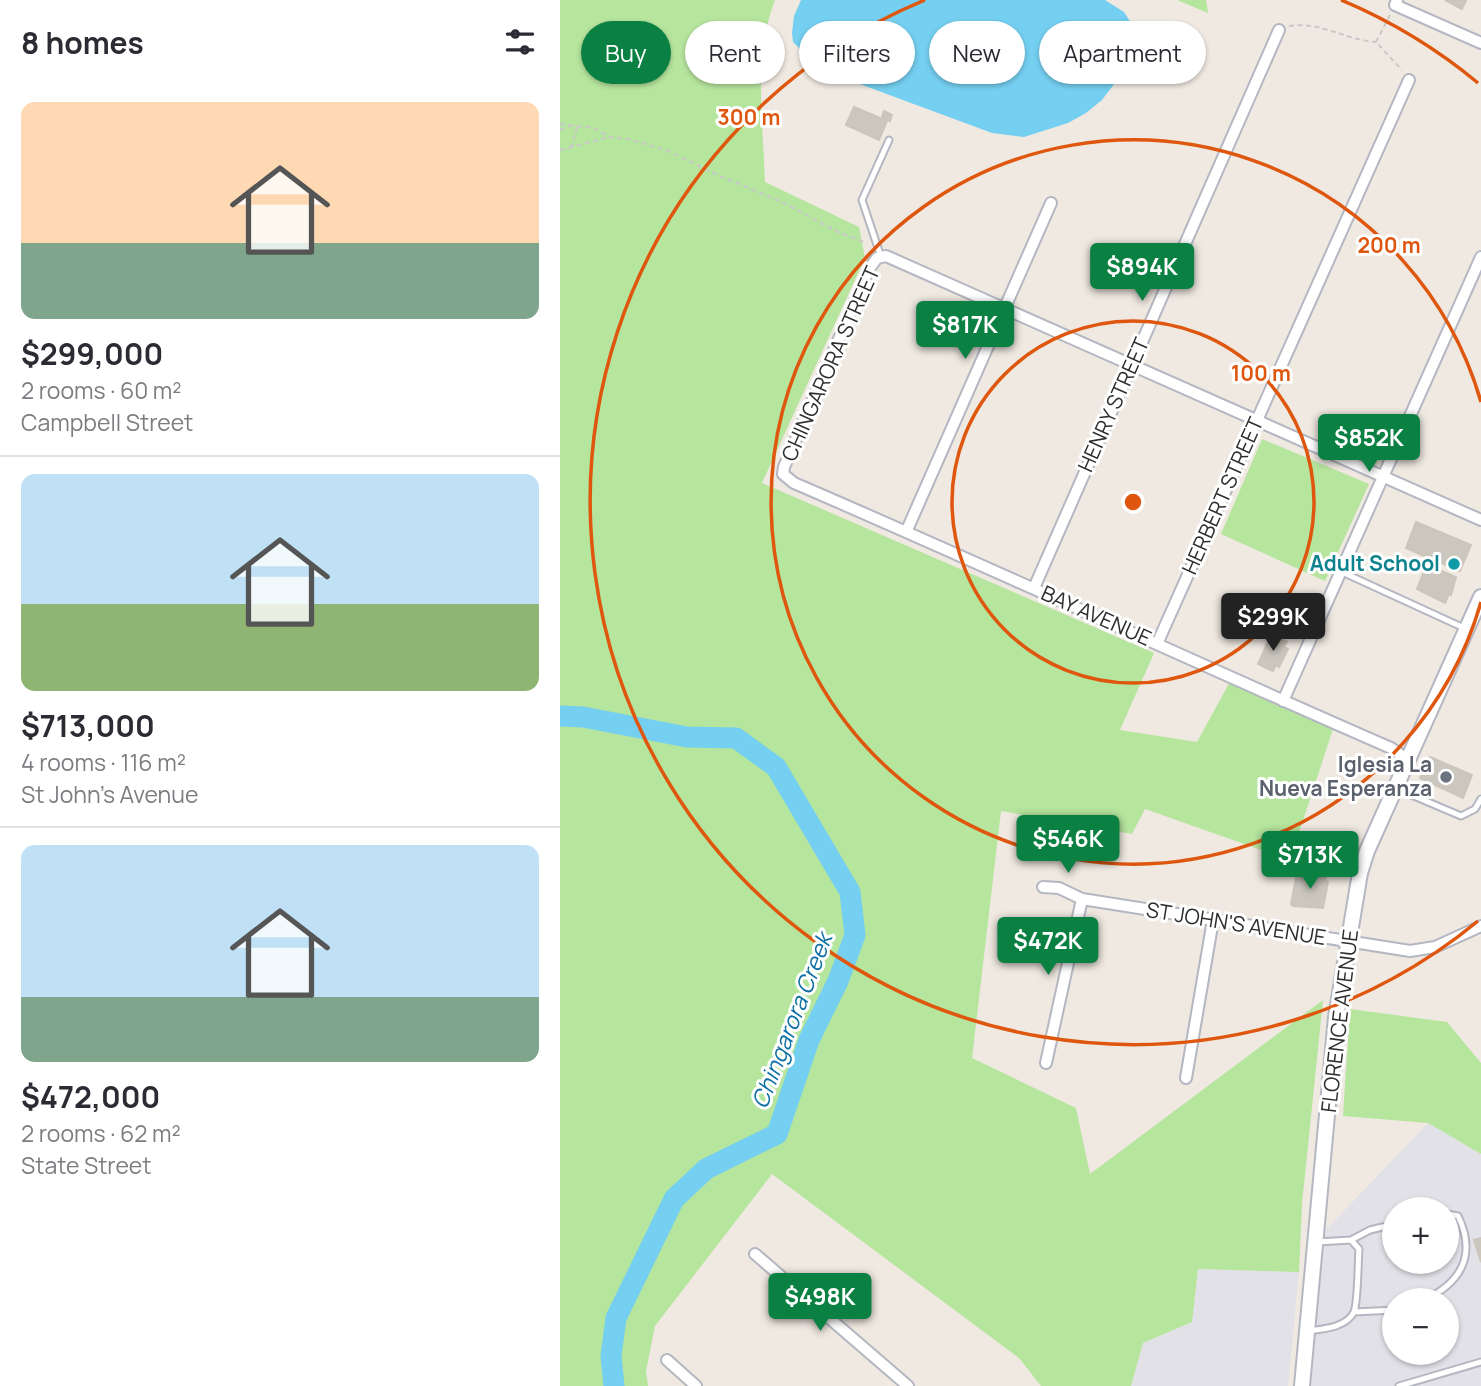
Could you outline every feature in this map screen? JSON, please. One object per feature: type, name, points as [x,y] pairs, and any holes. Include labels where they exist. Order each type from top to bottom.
[{"type":"street","points":[[1393,2],[1481,43]]},
{"type":"street","name":"HENRY STREET","points":[[1034,588],[1279,30]]},
{"type":"street","name":"HERBERT STREET","points":[[1157,644],[1409,80]]},
{"type":"street","points":[[907,530],[1051,203]]},
{"type":"street","points":[[880,252],[1481,520]]},
{"type":"street","name":"CHINGARORA STREET","points":[[783,474],[869,269],[880,252]]},
{"type":"street","points":[[1283,701],[1481,257]]},
{"type":"street","name":"BAY AVENUE","points":[[783,474],[794,483],[907,530],[1391,748],[1408,760]]},
{"type":"street","name":"FLORENCE AVENUE","points":[[1303,1386],[1336,1017],[1360,873],[1367,851],[1481,597]]},
{"type":"street","name":"ST JOHN'S AVENUE","points":[[1043,887],[1059,888],[1082,899],[1410,951],[1425,949],[1481,926]]},
{"type":"street","points":[[1046,1063],[1082,899]]},
{"type":"street","points":[[1186,1078],[1213,920]]},
{"type":"street","points":[[755,1254],[908,1386]]},
{"type":"street","points":[[667,1360],[696,1386]]},
{"type":"lane","points":[[880,252],[862,200],[888,140]]},
{"type":"lane","points":[[1342,572],[1467,629]]},
{"type":"lane","points":[[1395,788],[1461,816],[1475,809],[1481,799]]},
{"type":"lane","points":[[1459,1218],[1464,1228],[1468,1254],[1459,1269]]},
{"type":"lane","points":[[1316,1242],[1351,1240],[1382,1227]]},
{"type":"lane","points":[[1351,1240],[1359,1249],[1354,1312]]},
{"type":"lane","points":[[1445,1288],[1456,1274]]},
{"type":"lane","points":[[1308,1331],[1330,1328],[1343,1322],[1354,1312],[1382,1311]]},
{"type":"lane","points":[[1399,1386],[1481,1362]]},
{"type":"path","points":[[1376,42],[1393,2]]},
{"type":"path","points":[[1279,30],[1288,26],[1309,24],[1321,26],[1357,41],[1376,42],[1409,80]]},
{"type":"path","points":[[560,124],[594,128],[610,137]]},
{"type":"path","points":[[560,130],[571,126]]},
{"type":"path","points":[[571,148],[577,126]]},
{"type":"path","points":[[560,150],[610,137],[628,139],[666,150],[782,202],[880,252]]},
{"type":"shaded area","points":[[1428,1123],[1481,1154],[1481,1386],[1307,1386],[1316,1240]]},
{"type":"shaded area","points":[[1198,1269],[1299,1272],[1288,1386],[1131,1386],[1143,1343],[1192,1322]]},
{"type":"green space","points":[[560,0],[775,0],[768,21],[685,21],[685,84],[761,84],[765,182],[859,227],[865,258],[762,483],[1154,653],[1120,730],[1197,742],[1232,678],[1335,723],[1290,860],[1145,809],[1132,834],[1001,811],[972,1058],[1076,1108],[1090,1174],[1323,1000],[1302,1204],[1299,1272],[1198,1269],[1192,1322],[1143,1343],[1131,1386],[1041,1386],[1019,1358],[772,1174],[655,1326],[646,1371],[648,1386],[560,1386]]},
{"type":"green space","points":[[1177,0],[1206,0],[1208,13]]},
{"type":"green space","points":[[1262,439],[1369,484],[1325,581],[1221,534]]},
{"type":"green space","points":[[1350,1009],[1447,1022],[1481,1063],[1481,1154],[1428,1123],[1343,1116]]},
{"type":"water","points":[[801,0],[1105,0],[1124,12],[1130,21],[1039,21],[1039,84],[1114,84],[1102,100],[1086,113],[1068,123],[1024,137],[992,133],[860,84],[915,84],[915,21],[799,21],[799,48],[793,42],[794,16]]},
{"type":"building","points":[[1445,0],[1466,0],[1462,9]]},
{"type":"building","points":[[854,107],[887,121],[879,140],[846,125]]},
{"type":"building","points":[[884,111],[892,115],[890,121],[882,117]]},
{"type":"building","name":"Adult School","points":[[1416,522],[1471,545],[1460,571],[1437,561],[1434,568],[1456,577],[1451,595],[1449,594],[1445,603],[1417,589],[1429,558],[1406,548]]},
{"type":"building","points":[[1271,635],[1287,642],[1284,647],[1288,649],[1279,667],[1276,665],[1273,671],[1258,664]]},
{"type":"building","name":"Iglesia La Nueva Esperanza","points":[[1430,757],[1472,775],[1463,798],[1420,778]]},
{"type":"building","points":[[1317,872],[1317,877],[1326,878],[1325,881],[1328,882],[1323,908],[1293,906],[1291,904],[1297,873],[1301,874],[1302,879],[1302,873]]},
{"type":"building","points":[[1481,1238],[1481,1262],[1474,1240]]},
{"type":"waterway","name":"Chingarora Creek","points":[[560,716],[583,717],[687,737],[736,738],[776,767],[850,892],[855,935],[838,981],[809,1040],[777,1134],[706,1169],[674,1199],[616,1318],[611,1356],[614,1386]]},
{"type":"place","name":"Adult School","points":[[1454,564]]},
{"type":"place","name":"Iglesia La Nueva Esperanza","points":[[1446,777]]}]
